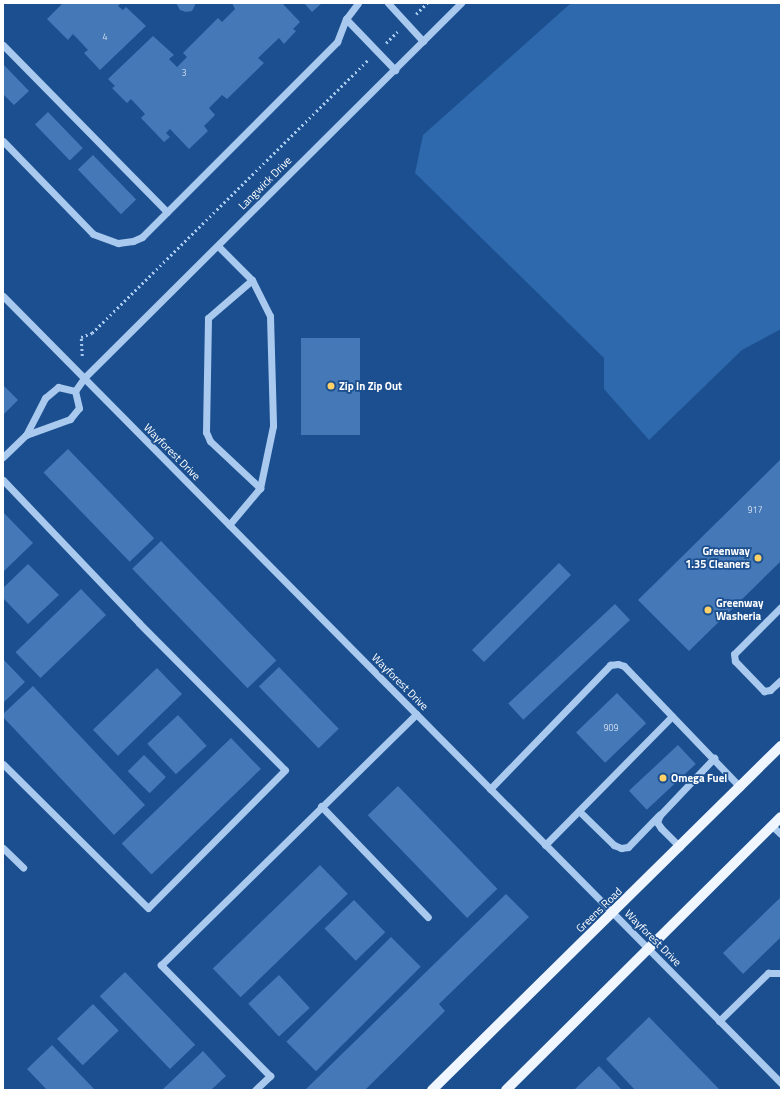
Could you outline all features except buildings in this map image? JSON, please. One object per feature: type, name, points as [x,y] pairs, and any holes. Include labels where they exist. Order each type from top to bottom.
[{"type":"main road","name":"Greens Road","points":[[432,1090],[781,746]]},
{"type":"main road","points":[[506,1090],[781,817]]},
{"type":"street","points":[[3,141],[92,234],[118,243],[133,241],[142,237],[337,42],[346,19],[358,3]]},
{"type":"street","points":[[388,3],[423,41]]},
{"type":"street","name":"Langwick Drive","points":[[75,391],[84,378],[461,3]]},
{"type":"street","points":[[346,19],[378,50],[395,70]]},
{"type":"street","points":[[3,45],[167,212]]},
{"type":"street","points":[[218,246],[252,280],[270,316],[273,426],[260,488],[229,525]]},
{"type":"street","points":[[252,280],[208,318],[206,432],[210,441],[260,488]]},
{"type":"street","name":"Wayforest Drive","points":[[3,296],[781,1083]]},
{"type":"street","points":[[3,457],[26,435],[45,398],[58,387],[75,391],[79,408],[70,419],[26,435]]},
{"type":"street","points":[[3,480],[139,623],[285,770],[148,908],[3,764]]},
{"type":"street","points":[[781,607],[734,654],[735,661],[764,691],[770,690],[781,680]]},
{"type":"street","points":[[490,789],[610,665],[624,666],[714,758],[740,787]]},
{"type":"street","points":[[256,1090],[270,1076],[161,965],[416,714]]},
{"type":"street","points":[[545,844],[672,716]]},
{"type":"street","points":[[579,810],[614,845],[621,848],[628,846],[660,815],[714,758]]},
{"type":"street","points":[[321,806],[428,917]]},
{"type":"street","points":[[660,815],[658,822],[660,828],[680,847]]},
{"type":"street","points":[[772,826],[781,834]]},
{"type":"street","points":[[3,848],[23,867]]},
{"type":"street","points":[[719,1021],[768,973],[781,973]]},
{"type":"path","points":[[84,378],[81,337],[92,333],[427,3]]},
{"type":"shaded area","points":[[571,3],[781,3],[781,329],[742,350],[649,440],[604,389],[604,358],[415,173],[423,135]]},
{"type":"place","name":"Zip In Zip Out","points":[[331,386]]},
{"type":"place","name":"Greenway 1.35 Cleaners","points":[[758,558]]},
{"type":"place","name":"Greenway Washeria","points":[[708,610]]},
{"type":"place","name":"Omega Fuel","points":[[663,778]]}]
